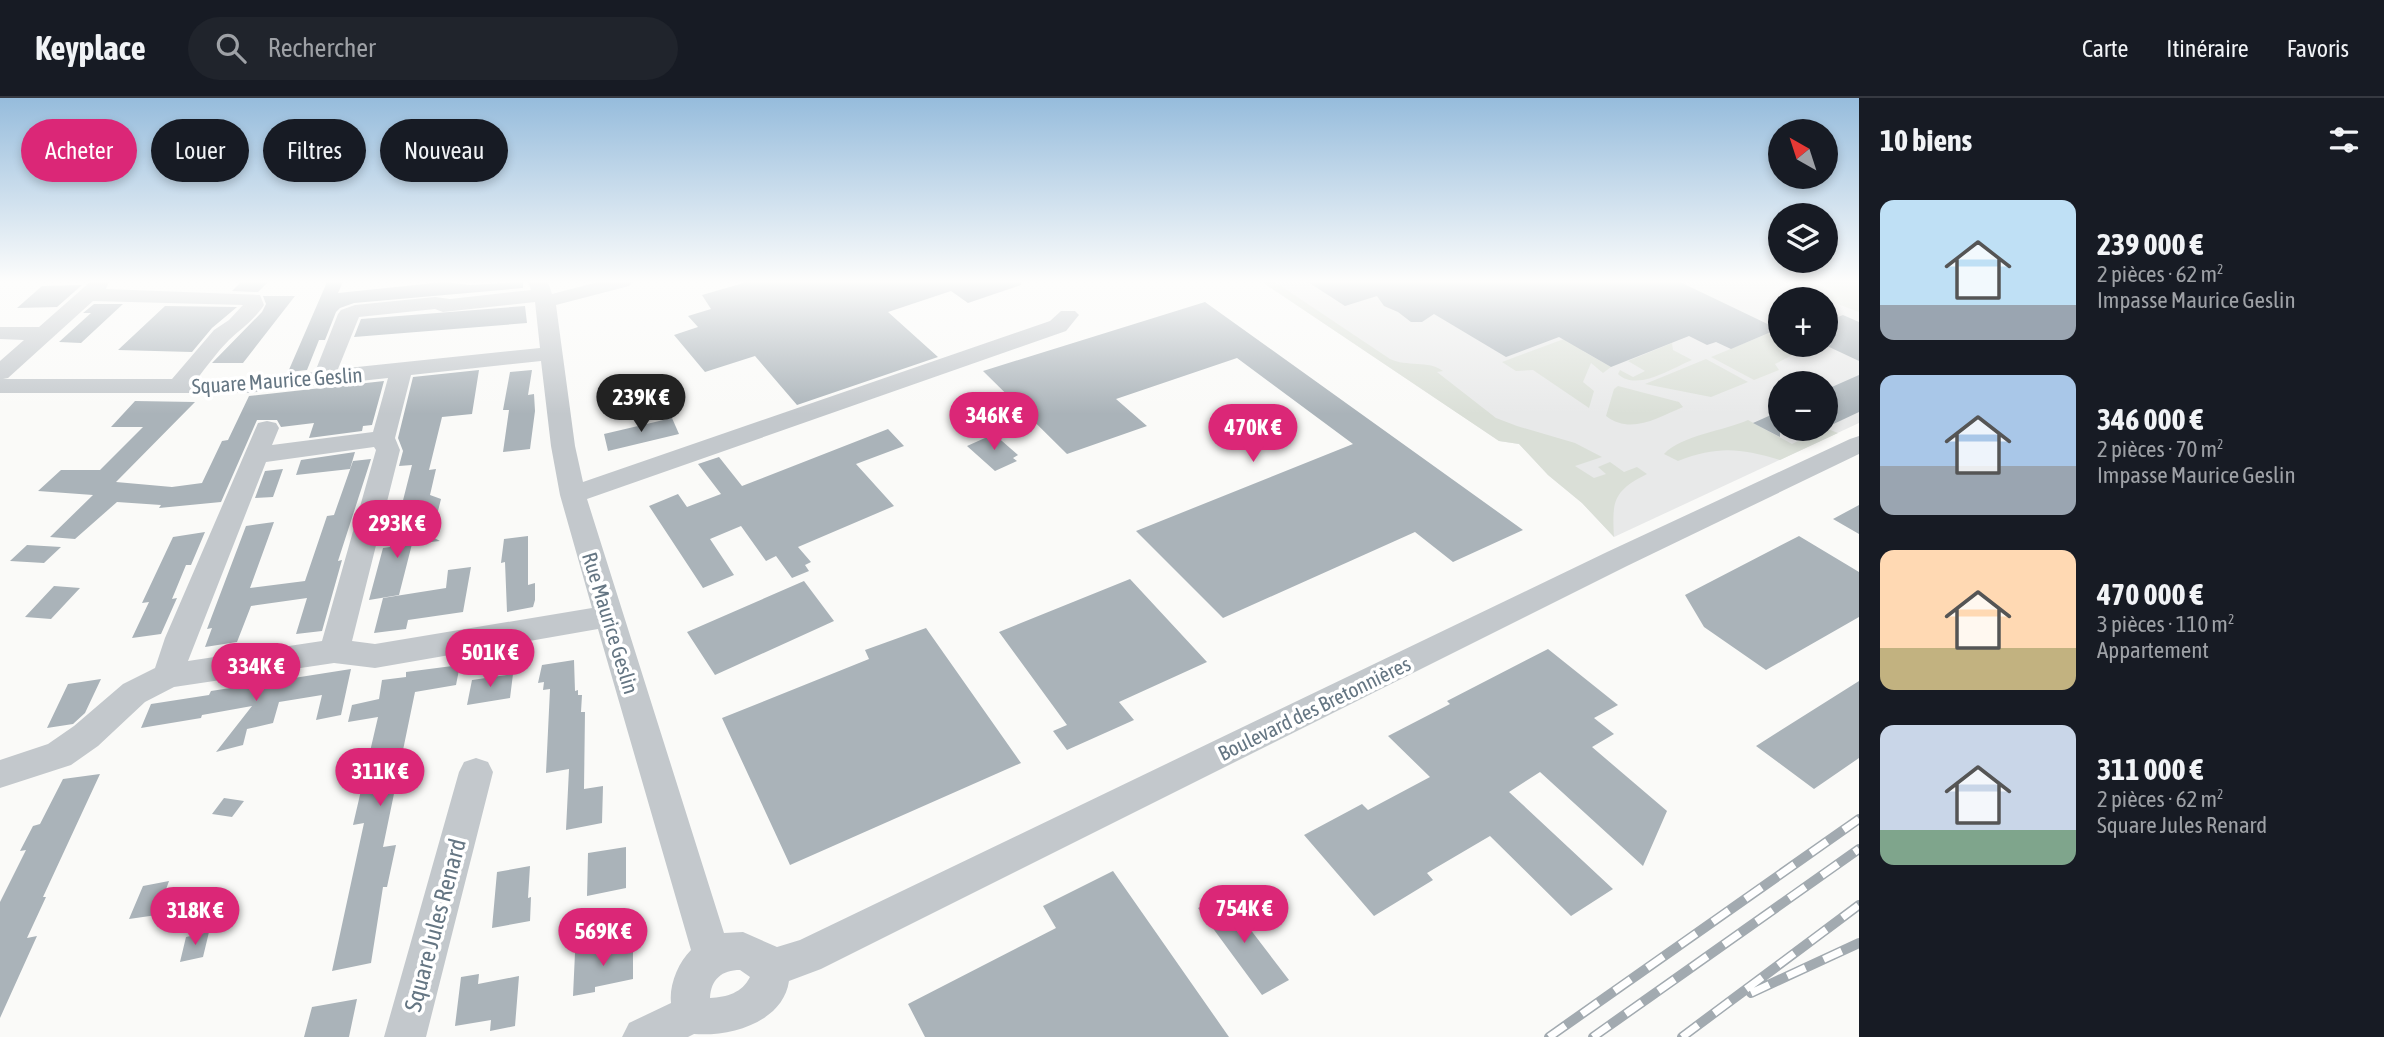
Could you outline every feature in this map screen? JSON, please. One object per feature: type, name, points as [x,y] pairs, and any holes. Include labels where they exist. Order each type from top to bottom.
[{"type":"street","points":[[0,373],[54,326]]},
{"type":"street","points":[[178,387],[222,335],[236,326]]},
{"type":"street","points":[[324,378],[344,326]]},
{"type":"street","name":"Rue Maurice Geslin","points":[[548,326],[563,446],[573,495],[712,957]]},
{"type":"street","points":[[573,495],[1058,326]]},
{"type":"street","points":[[0,333],[45,334]]},
{"type":"street","name":"Square Maurice Geslin","points":[[0,386],[248,386],[552,352]]},
{"type":"street","points":[[334,651],[388,450],[383,438],[401,370]]},
{"type":"street","points":[[168,676],[180,638],[267,428]]},
{"type":"street","points":[[256,454],[383,438]]},
{"type":"street","name":"Boulevard des Bretonnières","points":[[768,970],[807,956],[1617,559],[1859,444]]},
{"type":"street","points":[[0,774],[59,755],[134,693],[168,676],[334,651],[375,656],[610,616]]},
{"type":"street","name":"Square Jules Renard","points":[[405,1037],[476,772]]},
{"type":"street","points":[[743,951],[761,961],[768,970],[771,983],[767,1000],[738,1033],[703,1023],[694,1013],[691,991],[695,976],[712,957],[725,952],[743,951]]},
{"type":"street","points":[[643,1037],[694,1013]]},
{"type":"shaded area","points":[[1327,326],[1768,326],[1768,357],[1838,357],[1838,326],[1859,326],[1859,423],[1838,433],[1838,371],[1768,371],[1768,441],[1820,441],[1614,537],[1582,503],[1548,475],[1519,444],[1499,441]]},
{"type":"shaded area","points":[[1327,326],[1340,326],[1390,359],[1424,364],[1443,371],[1437,372],[1496,418],[1575,443],[1602,457],[1575,466],[1594,478],[1606,474],[1598,467],[1610,462],[1624,472],[1637,467],[1647,474],[1627,486],[1617,498],[1614,537],[1519,444],[1499,441]]},
{"type":"shaded area","points":[[1600,326],[1614,326],[1583,351],[1611,367],[1603,373],[1591,363],[1583,382],[1594,391],[1589,408],[1533,370],[1516,371],[1502,362]]},
{"type":"shaded area","points":[[1768,333],[1768,357],[1788,357],[1775,364],[1779,370],[1768,371],[1768,374],[1754,380],[1711,357]]},
{"type":"shaded area","points":[[1672,343],[1673,350],[1692,360],[1644,380],[1626,379],[1618,374],[1620,370],[1633,377],[1645,371],[1628,361]]},
{"type":"shaded area","points":[[1706,359],[1748,382],[1711,397],[1645,384]]},
{"type":"shaded area","points":[[1618,386],[1679,402],[1683,407],[1644,423],[1615,422],[1606,416],[1614,389]]},
{"type":"shaded area","points":[[1748,420],[1768,431],[1768,441],[1786,441],[1792,444],[1798,441],[1821,441],[1780,460],[1729,450],[1705,453],[1678,461],[1664,454],[1681,442]]},
{"type":"building","points":[[77,326],[100,326],[81,343],[59,342]]},
{"type":"building","points":[[144,326],[215,326],[192,352],[118,350]]},
{"type":"building","points":[[248,326],[272,326],[243,363],[212,363]]},
{"type":"building","points":[[308,326],[331,326],[325,340],[319,340],[307,370],[288,372]]},
{"type":"building","points":[[358,326],[492,326],[354,337]]},
{"type":"building","points":[[903,326],[938,357],[797,405],[755,356],[705,372],[674,335],[698,327]]},
{"type":"building","points":[[1128,326],[1238,326],[1523,530],[1453,562],[1415,532],[1223,618],[1136,531],[1353,444],[1237,358],[1116,399],[1147,426],[1067,454],[983,371]]},
{"type":"building","points":[[1454,326],[1768,326],[1768,333],[1731,349],[1716,342],[1707,345],[1689,336],[1611,367],[1559,337],[1506,357]]},
{"type":"building","points":[[1838,326],[1859,326],[1859,361],[1838,351]]},
{"type":"building","points":[[479,370],[472,414],[442,417],[429,470],[436,469],[430,495],[441,499],[438,511],[399,516],[412,465],[399,466],[403,451],[398,438],[413,377]]},
{"type":"building","points":[[532,370],[528,395],[534,394],[535,411],[530,449],[503,452],[509,410],[503,410],[510,372]]},
{"type":"building","points":[[1859,375],[1859,412],[1838,422],[1838,384]]},
{"type":"building","points":[[384,381],[372,425],[363,426],[362,431],[309,438],[314,423],[281,427],[277,420],[257,420],[221,502],[159,508],[161,505],[117,502],[75,539],[50,537],[93,495],[38,491],[61,470],[100,470],[143,427],[111,427],[135,401],[195,402],[116,482],[172,487],[202,483],[222,441],[228,440],[249,396]]},
{"type":"building","points":[[1768,416],[1768,431],[1753,423]]},
{"type":"building","points":[[672,418],[679,434],[608,451],[604,434]]},
{"type":"building","points":[[888,429],[904,446],[856,464],[894,506],[798,547],[811,562],[805,565],[809,571],[792,578],[776,556],[766,561],[741,526],[710,539],[734,575],[703,588],[649,506],[678,494],[687,507],[721,494],[698,464],[719,457],[742,486]]},
{"type":"building","points":[[994,434],[1018,455],[1013,458],[1017,461],[995,471],[967,446]]},
{"type":"building","points":[[355,452],[350,469],[296,475],[301,460]]},
{"type":"building","points":[[371,459],[338,561],[342,560],[322,631],[296,634],[307,598],[251,606],[237,642],[205,647],[212,628],[207,629],[246,526],[274,522],[250,588],[305,581],[327,516],[334,515],[353,461]]},
{"type":"building","points":[[283,469],[273,497],[255,498],[265,471]]},
{"type":"building","points":[[1859,505],[1859,534],[1833,519]]},
{"type":"building","points":[[398,519],[440,541],[412,544],[399,595],[369,600],[383,548],[390,547]]},
{"type":"building","points":[[205,532],[191,565],[186,565],[172,599],[177,598],[161,634],[132,638],[149,602],[142,603],[173,537]]},
{"type":"building","points":[[528,536],[528,585],[535,583],[535,600],[533,607],[507,612],[505,562],[501,563],[504,539]]},
{"type":"building","points":[[1799,536],[1859,572],[1859,617],[1766,670],[1704,627],[1685,595]]},
{"type":"building","points":[[27,545],[61,547],[44,563],[10,561]]},
{"type":"building","points":[[471,567],[463,612],[408,620],[406,629],[374,633],[383,598],[446,588],[448,570]]},
{"type":"building","points":[[1130,579],[1207,662],[1119,702],[1134,720],[1067,750],[1053,731],[1067,725],[999,632]]},
{"type":"building","points":[[804,581],[834,621],[715,675],[687,632]]},
{"type":"building","points":[[54,586],[80,588],[51,619],[25,617]]},
{"type":"building","points":[[926,628],[1021,763],[790,865],[722,718],[869,659],[865,650]]},
{"type":"building","points":[[1548,649],[1618,705],[1594,718],[1614,734],[1592,747],[1667,811],[1643,866],[1540,772],[1509,792],[1613,889],[1571,916],[1490,836],[1427,873],[1433,880],[1374,916],[1304,835],[1362,804],[1368,810],[1430,777],[1388,736],[1450,704],[1447,701]]},
{"type":"building","points":[[574,660],[575,691],[578,690],[578,695],[582,695],[581,712],[585,712],[584,789],[603,786],[602,823],[566,830],[569,769],[546,773],[550,689],[543,690],[544,682],[538,683],[542,665]]},
{"type":"building","points":[[460,665],[456,685],[415,692],[383,847],[396,845],[387,887],[383,887],[371,963],[332,971],[364,823],[353,825],[378,717],[348,722],[352,705],[379,699],[382,680],[406,677],[406,672]]},
{"type":"building","points":[[351,669],[341,715],[316,720],[322,695],[279,702],[273,723],[247,729],[243,745],[216,752],[252,706],[141,728],[151,704],[209,695],[211,691]]},
{"type":"building","points":[[513,674],[510,698],[467,705],[472,680]]},
{"type":"building","points":[[101,679],[85,713],[73,724],[47,728],[68,684]]},
{"type":"building","points":[[1859,681],[1859,758],[1814,789],[1756,746]]},
{"type":"building","points":[[100,774],[43,897],[46,897],[27,938],[37,936],[0,1018],[0,902],[26,850],[20,851],[33,826],[40,824],[63,779]]},
{"type":"building","points":[[224,798],[244,801],[232,817],[212,814]]},
{"type":"building","points":[[626,847],[626,888],[587,896],[588,853]]},
{"type":"building","points":[[530,866],[530,921],[492,928],[497,872]]},
{"type":"building","points":[[1113,871],[1229,1037],[925,1037],[908,1004],[1056,928],[1043,906]]},
{"type":"building","points":[[169,881],[157,915],[129,919],[143,886]]},
{"type":"building","points":[[1224,895],[1289,980],[1262,995],[1198,908]]},
{"type":"building","points":[[209,932],[203,957],[180,962],[186,937]]},
{"type":"building","points":[[633,942],[633,979],[595,987],[595,992],[573,996],[575,953]]},
{"type":"building","points":[[479,974],[478,984],[519,976],[515,1026],[490,1031],[491,1020],[455,1026],[461,977]]},
{"type":"building","points":[[357,999],[349,1037],[304,1037],[312,1007]]},
{"type":"railway","points":[[1549,1037],[1859,819]]},
{"type":"railway","points":[[1593,1037],[1859,849]]},
{"type":"railway","points":[[1682,1037],[1859,905]]},
{"type":"railway","points":[[1751,993],[1859,943]]}]
